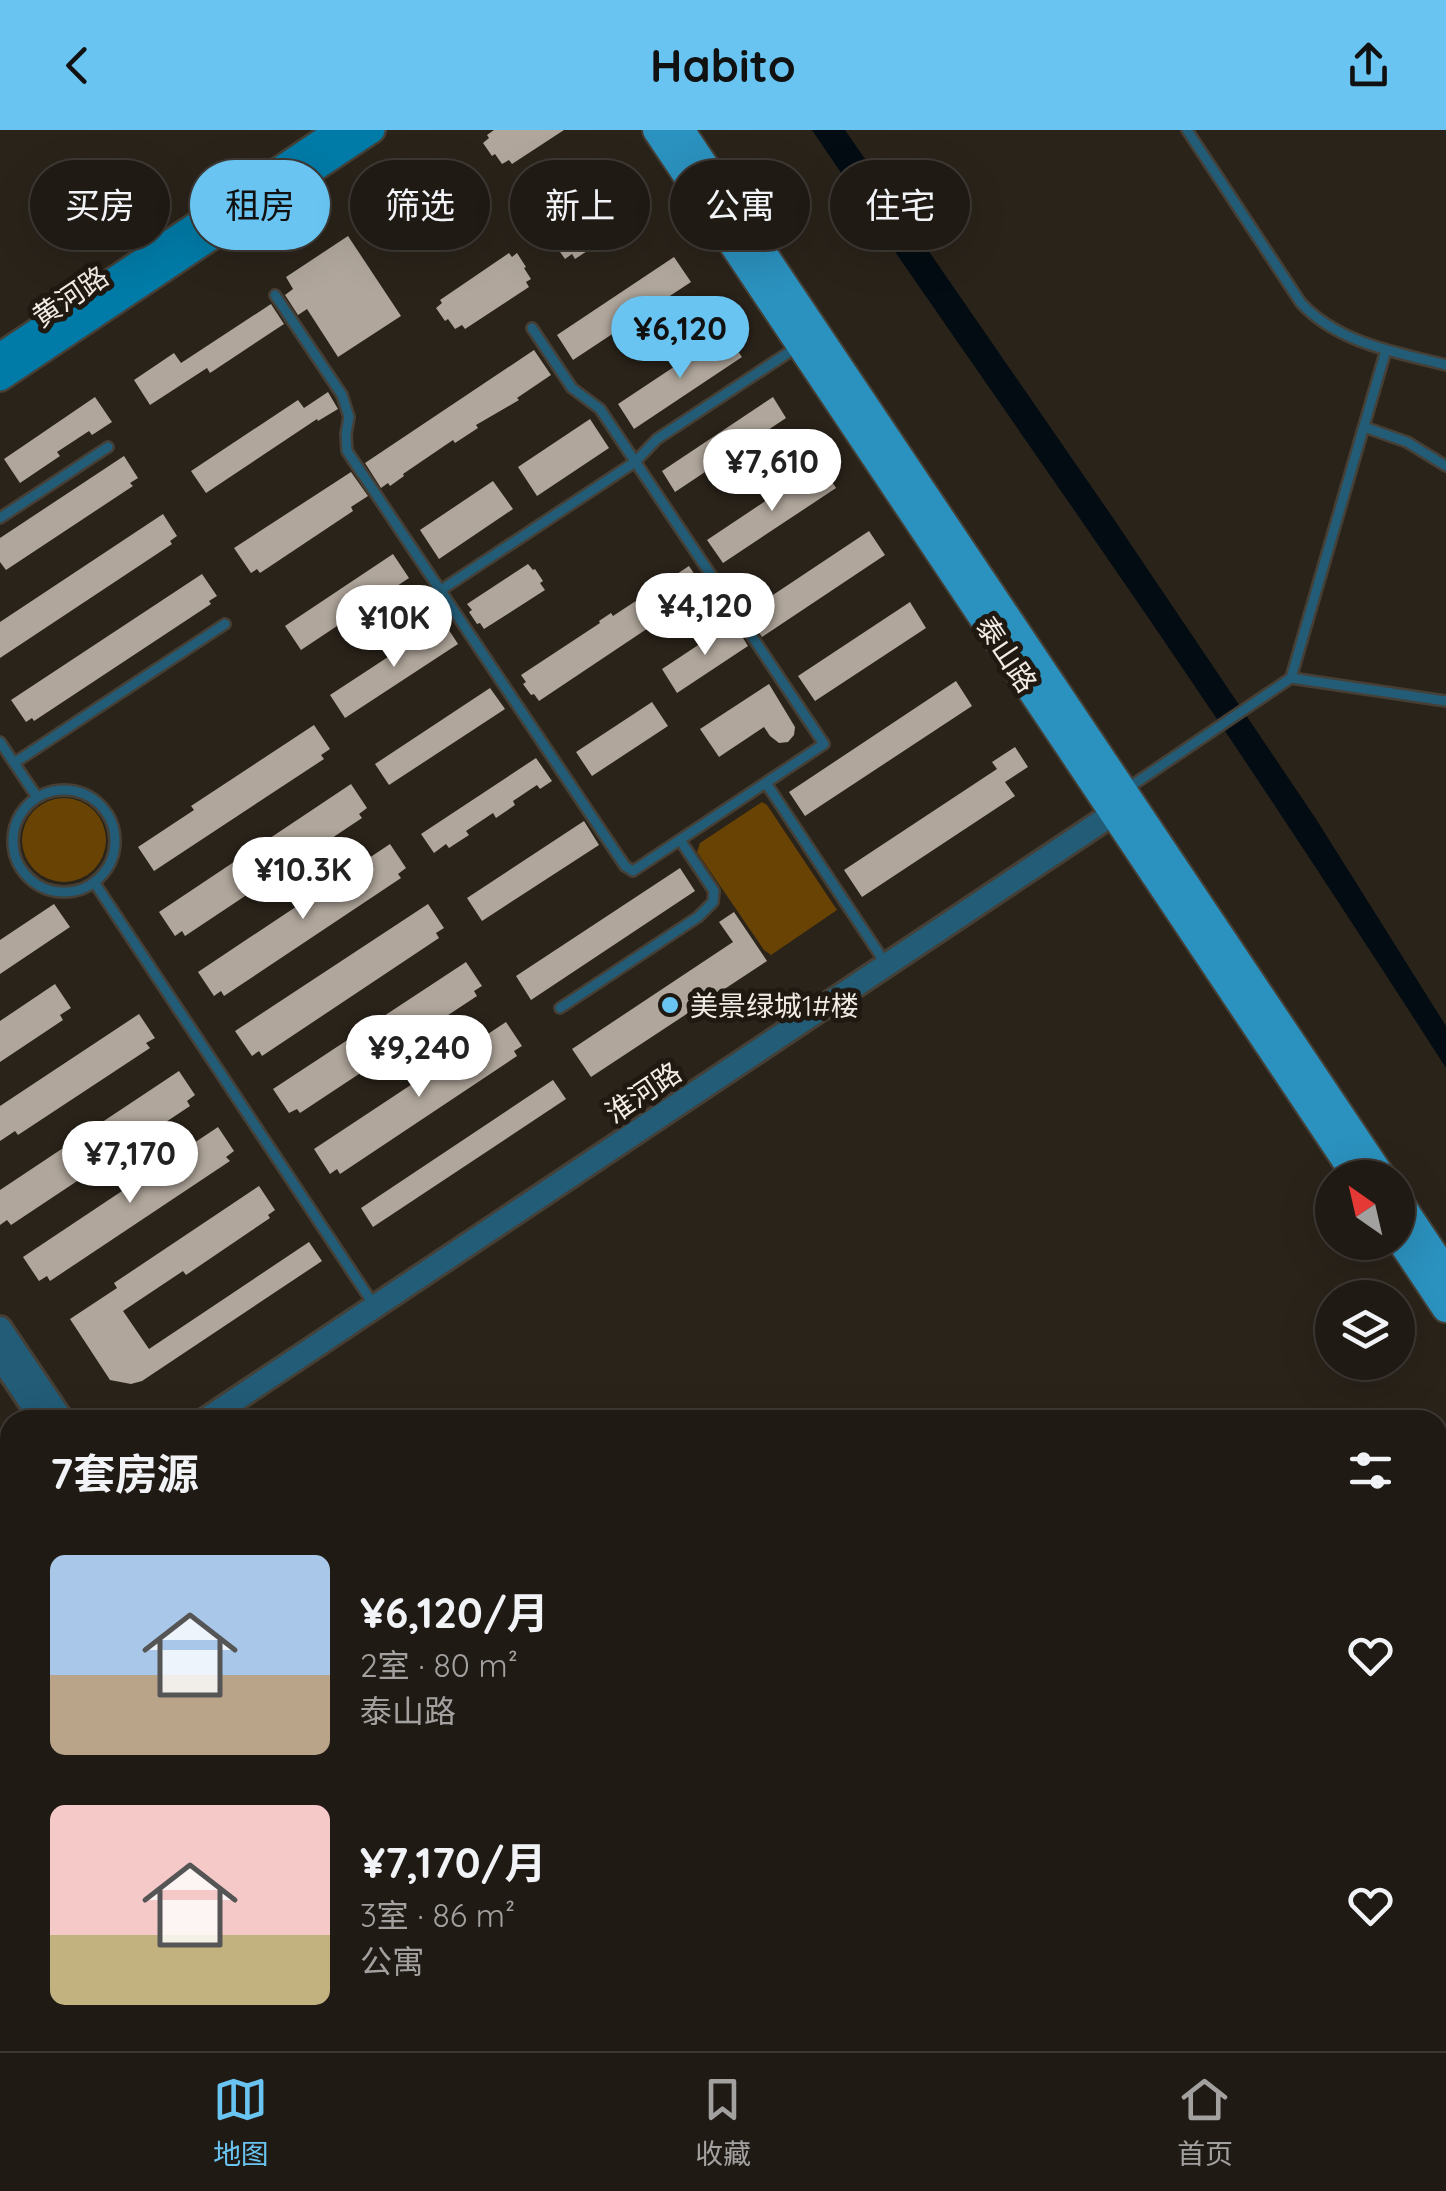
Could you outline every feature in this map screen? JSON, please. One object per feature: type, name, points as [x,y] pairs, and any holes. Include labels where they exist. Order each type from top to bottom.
[{"type":"main road","name":"黄河路","points":[[0,356],[339,130]]},
{"type":"main road","name":"黄河路","points":[[0,378],[372,130]]},
{"type":"main road","name":"泰山路","points":[[656,130],[800,344],[1369,1160]]},
{"type":"main road","name":"泰山路","points":[[680,130],[1119,802],[1347,1160]]},
{"type":"main road","points":[[1415,1226],[1446,1273]]},
{"type":"main road","points":[[1414,1260],[1446,1308]]},
{"type":"street","name":"淮河路","points":[[220,1410],[887,964],[1119,802]]},
{"type":"street","points":[[0,1328],[55,1410]]},
{"type":"street","points":[[0,1357],[35,1410]]},
{"type":"lane","points":[[1187,130],[1301,304],[1316,319],[1334,331],[1386,350],[1446,365]]},
{"type":"lane","points":[[275,296],[342,395],[349,416],[347,450],[625,866],[633,871],[824,744],[600,410],[572,388],[532,328]]},
{"type":"lane","points":[[440,590],[635,462],[657,440],[800,344]]},
{"type":"lane","points":[[1119,802],[1291,678],[1386,350]]},
{"type":"lane","points":[[1364,428],[1407,442],[1446,466]]},
{"type":"lane","points":[[0,518],[108,447]]},
{"type":"lane","points":[[14,762],[225,624]]},
{"type":"lane","points":[[1291,678],[1446,701]]},
{"type":"lane","points":[[0,742],[37,797]]},
{"type":"lane","points":[[766,783],[887,964]]},
{"type":"lane","points":[[68,790],[90,796],[106,811],[114,832],[113,856],[94,882],[80,889],[55,891],[24,874],[14,852],[14,831],[22,811],[37,797],[68,790]]},
{"type":"lane","points":[[560,1008],[698,917],[713,902],[714,891],[680,840]]},
{"type":"lane","points":[[94,882],[375,1306]]},
{"type":"shaded area","points":[[812,130],[845,130],[866,160],[833,160]]},
{"type":"shaded area","points":[[895,250],[928,250],[1316,819],[1446,1026],[1446,1068],[1199,692]]},
{"type":"shaded area","points":[[64,798],[80,801],[94,810],[103,824],[103,856],[94,870],[80,879],[64,882],[48,879],[34,870],[25,856],[22,840],[25,824],[34,810],[48,801]]},
{"type":"shaded area","points":[[762,802],[837,910],[771,955],[697,852],[700,843]]},
{"type":"building","points":[[494,130],[564,130],[518,160],[502,164],[483,143],[489,138],[487,135]]},
{"type":"building","points":[[348,236],[350,250],[357,250],[401,316],[338,357],[307,309],[298,315],[285,295],[293,289],[286,277]]},
{"type":"building","points":[[559,250],[589,250],[575,259],[572,254],[565,259]]},
{"type":"building","points":[[509,253],[512,257],[517,253],[526,267],[531,279],[526,282],[529,287],[465,329],[462,325],[455,329],[448,319],[445,321],[436,308],[442,303],[440,300]]},
{"type":"building","points":[[674,257],[691,282],[573,360],[557,335]]},
{"type":"building","points":[[271,304],[284,324],[210,373],[207,368],[150,405],[134,380],[174,353],[181,363]]},
{"type":"building","points":[[725,333],[742,357],[634,429],[618,404]]},
{"type":"building","points":[[534,350],[551,375],[519,400],[476,425],[478,428],[455,443],[453,440],[390,486],[388,483],[381,488],[365,463]]},
{"type":"building","points":[[328,392],[338,409],[206,493],[191,471],[298,400],[304,408]]},
{"type":"building","points":[[95,397],[112,422],[92,435],[89,431],[57,452],[60,456],[20,483],[4,459]]},
{"type":"building","points":[[773,397],[786,418],[675,492],[662,471]]},
{"type":"building","points":[[590,419],[609,448],[537,496],[518,467]]},
{"type":"building","points":[[124,456],[138,478],[130,483],[133,486],[6,570],[0,562],[0,538]]},
{"type":"building","points":[[821,464],[836,488],[723,563],[707,540]]},
{"type":"building","points":[[351,472],[368,496],[351,507],[353,511],[260,573],[257,569],[251,573],[234,548]]},
{"type":"building","points":[[493,481],[513,509],[439,559],[420,530]]},
{"type":"building","points":[[163,514],[177,536],[170,541],[172,544],[0,658],[0,622]]},
{"type":"building","points":[[869,531],[885,555],[762,637],[746,613]]},
{"type":"building","points":[[393,554],[409,578],[301,650],[285,626]]},
{"type":"building","points":[[528,564],[543,581],[540,583],[545,590],[484,629],[477,624],[467,604]]},
{"type":"building","points":[[689,566],[705,590],[539,701],[531,695],[521,675],[611,613],[613,616]]},
{"type":"building","points":[[202,574],[217,596],[209,601],[211,604],[34,721],[32,718],[26,722],[11,700]]},
{"type":"building","points":[[910,602],[926,628],[815,701],[798,676]]},
{"type":"building","points":[[443,621],[458,644],[345,718],[330,695]]},
{"type":"building","points":[[733,622],[748,646],[677,693],[662,669]]},
{"type":"building","points":[[956,681],[972,706],[805,816],[789,792]]},
{"type":"building","points":[[769,684],[795,727],[794,735],[788,742],[779,743],[764,727],[719,757],[700,729]]},
{"type":"building","points":[[490,688],[505,709],[389,785],[375,764]]},
{"type":"building","points":[[652,702],[668,726],[592,776],[576,752]]},
{"type":"building","points":[[314,725],[330,749],[321,755],[324,759],[154,871],[138,847],[194,810],[191,806]]},
{"type":"building","points":[[1015,747],[1028,767],[1005,782],[1015,796],[862,897],[844,870],[997,769],[992,762]]},
{"type":"building","points":[[536,758],[552,781],[540,789],[537,785],[496,818],[493,813],[466,831],[469,835],[434,853],[421,834]]},
{"type":"building","points":[[351,784],[367,808],[359,814],[362,818],[185,936],[182,931],[175,936],[159,912]]},
{"type":"building","points":[[584,821],[599,845],[482,921],[467,898]]},
{"type":"building","points":[[390,844],[406,868],[398,874],[401,878],[224,996],[221,991],[214,996],[198,972]]},
{"type":"building","points":[[680,868],[695,891],[531,1000],[516,976]]},
{"type":"building","points":[[54,904],[70,927],[0,974],[0,940]]},
{"type":"building","points":[[428,904],[444,928],[436,933],[439,938],[262,1056],[259,1051],[252,1056],[235,1031]]},
{"type":"building","name":"美景绿城1#楼","points":[[734,912],[767,961],[591,1077],[572,1049],[733,942],[719,922]]},
{"type":"building","points":[[466,962],[482,986],[474,991],[477,996],[300,1113],[297,1109],[289,1113],[273,1089]]},
{"type":"building","points":[[55,984],[71,1008],[60,1015],[63,1020],[0,1062],[0,1021]]},
{"type":"building","points":[[139,1014],[155,1038],[146,1043],[150,1048],[18,1135],[15,1131],[0,1141],[0,1106]]},
{"type":"building","points":[[506,1022],[522,1046],[514,1051],[517,1056],[340,1174],[337,1169],[330,1174],[314,1149]]},
{"type":"building","points":[[179,1071],[195,1095],[187,1101],[190,1106],[11,1225],[7,1220],[0,1225],[0,1190]]},
{"type":"building","points":[[553,1080],[566,1099],[373,1227],[361,1208]]},
{"type":"building","points":[[218,1127],[234,1151],[226,1157],[230,1161],[50,1281],[47,1276],[39,1281],[23,1257]]},
{"type":"building","points":[[259,1186],[275,1210],[268,1215],[270,1218],[186,1275],[183,1271],[123,1311],[149,1349],[309,1242],[322,1261],[142,1381],[131,1384],[110,1380],[70,1319],[117,1288],[114,1283]]},
{"type":"place","name":"美景绿城1#楼","points":[[670,1005]]}]
